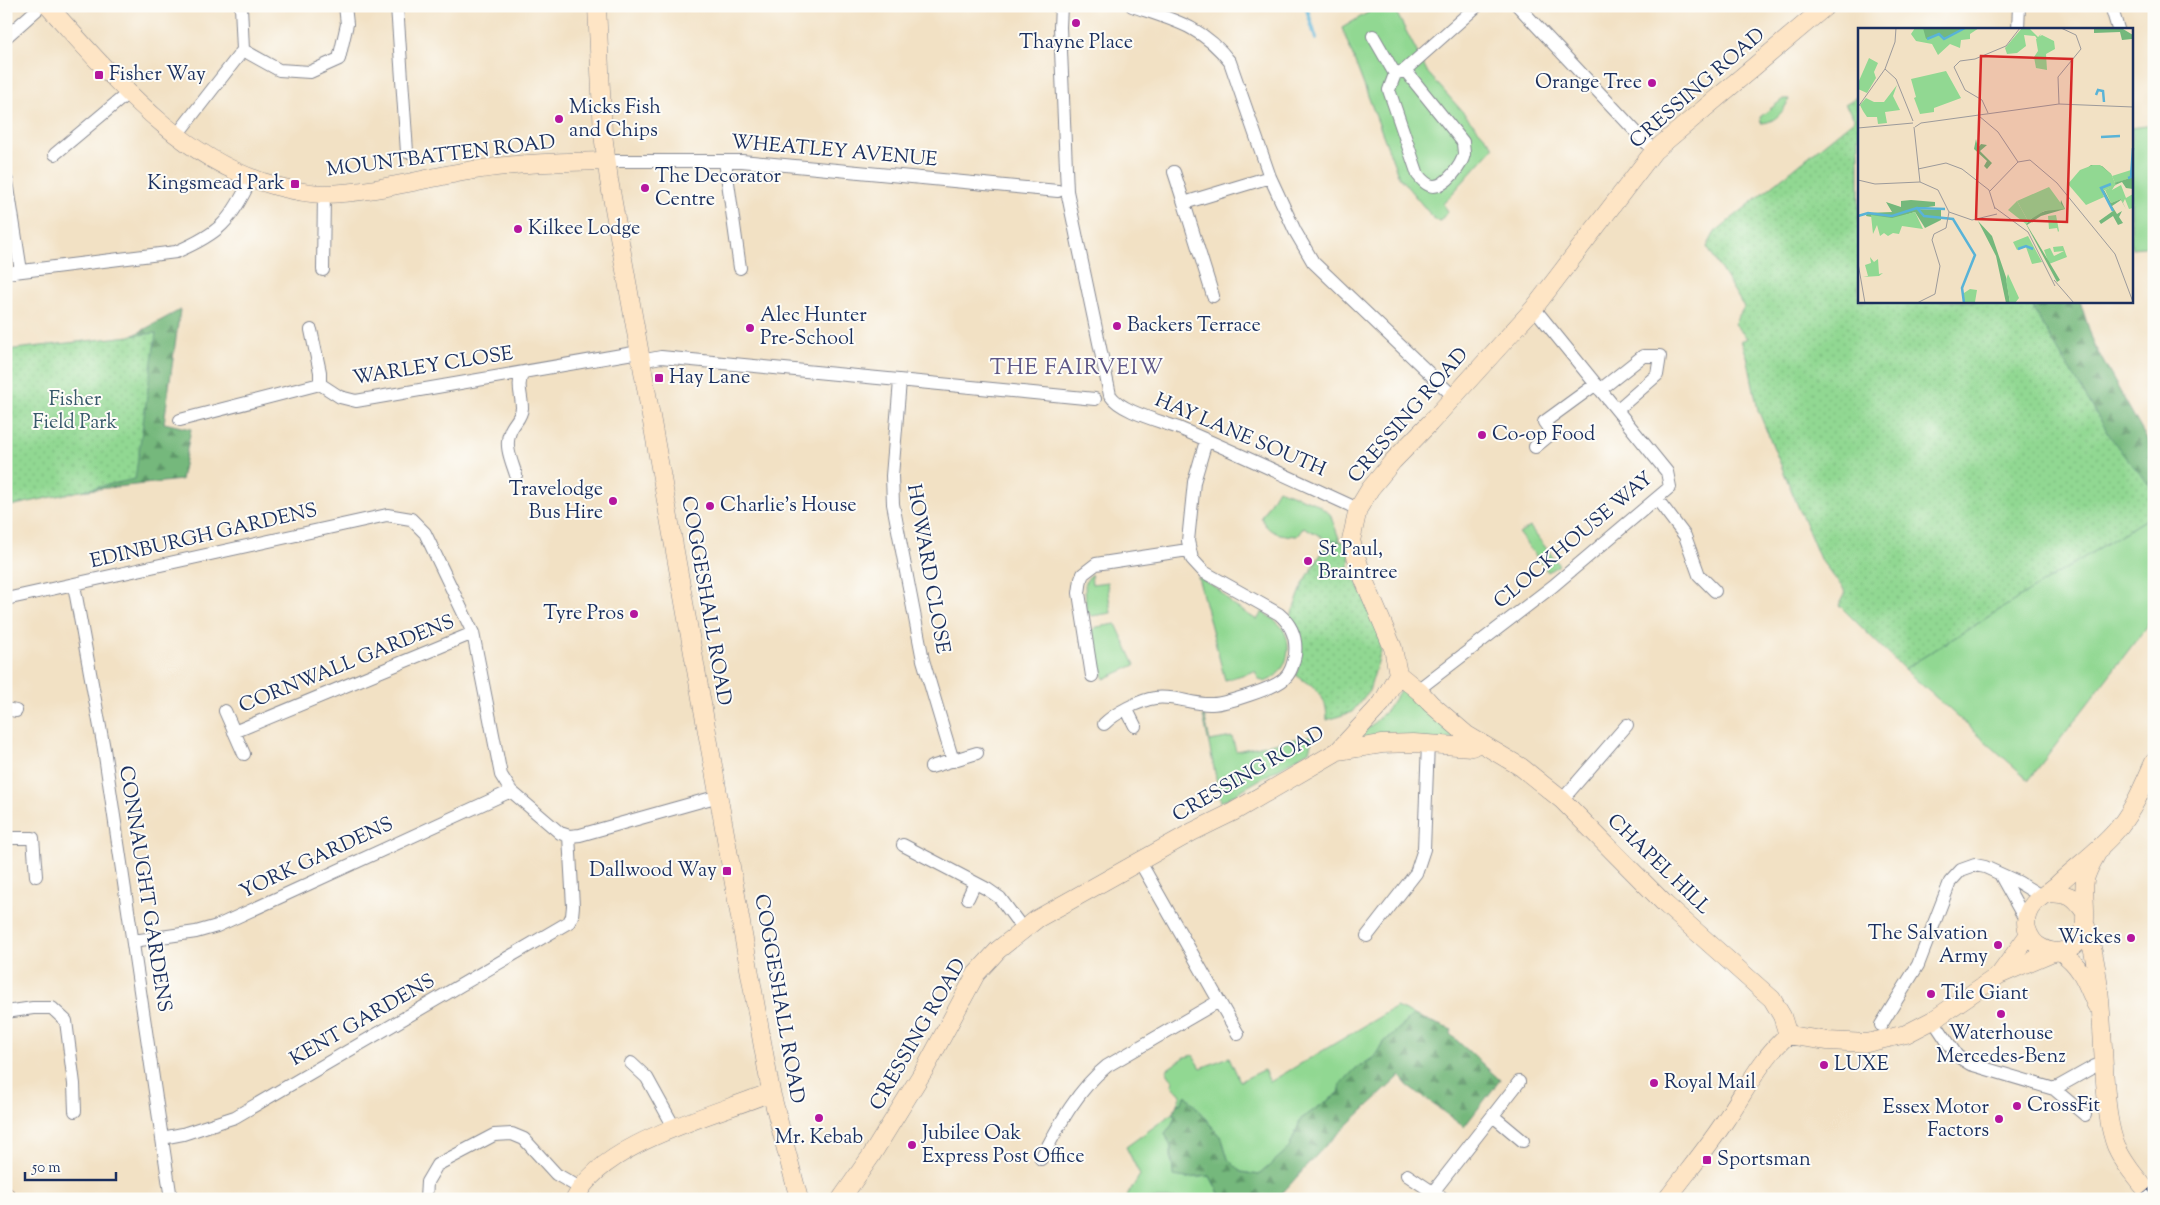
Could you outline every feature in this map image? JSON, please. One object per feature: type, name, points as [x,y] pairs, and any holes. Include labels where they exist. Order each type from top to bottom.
[{"type":"street","points":[[6,37],[41,6]]},
{"type":"street","name":"MOUNTBATTEN ROAD","points":[[48,6],[128,93],[176,136],[222,165],[251,179],[289,189],[324,194],[389,187],[474,170],[523,163],[606,161]]},
{"type":"street","points":[[176,136],[243,50],[241,6]]},
{"type":"street","points":[[243,50],[279,70],[310,72],[339,59],[347,24],[345,6]]},
{"type":"street","points":[[397,6],[407,152]]},
{"type":"street","name":"COGGESHALL ROAD","points":[[597,6],[606,161],[682,599],[720,796],[771,1092],[798,1199]]},
{"type":"street","name":"HAY LANE SOUTH","points":[[1062,6],[1060,26],[1067,191],[1110,395],[1113,400],[1124,406],[1358,509]]},
{"type":"street","points":[[1132,6],[1184,24],[1202,34],[1219,48],[1230,62],[1270,177],[1295,230],[1313,262],[1454,397]]},
{"type":"street","points":[[1373,36],[1400,72],[1463,142],[1464,155],[1458,167],[1443,183],[1436,187],[1428,185],[1418,175],[1390,90],[1400,72],[1477,6]]},
{"type":"street","points":[[1518,6],[1654,151]]},
{"type":"street","name":"CRESSING ROAD","points":[[841,1199],[871,1156],[926,1067],[976,974],[998,950],[1023,928],[1037,919],[1192,832],[1233,812],[1338,751],[1382,703],[1398,674],[1393,648],[1365,582],[1351,541],[1358,509],[1370,489],[1393,461],[1534,308],[1654,151],[1826,6]]},
{"type":"street","points":[[2018,28],[2019,6]]},
{"type":"street","points":[[2111,6],[2118,28]]},
{"type":"street","points":[[55,154],[128,93]]},
{"type":"street","name":"WHEATLEY AVENUE","points":[[606,161],[726,161],[1058,191]]},
{"type":"street","points":[[726,161],[740,268]]},
{"type":"street","points":[[1174,172],[1213,296]]},
{"type":"street","points":[[1184,203],[1270,177]]},
{"type":"street","points":[[6,273],[176,252],[202,241],[224,225],[239,203],[251,179]]},
{"type":"street","points":[[7,181],[21,271]]},
{"type":"street","points":[[322,270],[324,194]]},
{"type":"street","name":"CLOCKHOUSE WAY","points":[[1420,692],[1424,685],[1553,586],[1670,487],[1667,472],[1534,308]]},
{"type":"street","points":[[180,420],[320,384],[320,372],[311,330]]},
{"type":"street","name":"WARLEY CLOSE","points":[[320,384],[340,397],[356,401],[394,393],[640,356],[1095,399]]},
{"type":"street","points":[[1535,447],[1552,432],[1544,422],[1643,356],[1660,356],[1657,375],[1617,410]]},
{"type":"street","points":[[516,475],[508,440],[510,432],[520,418],[522,408],[518,384],[523,373]]},
{"type":"street","name":"HOWARD CLOSE","points":[[900,381],[892,476],[893,504],[923,660],[953,760]]},
{"type":"street","points":[[1104,724],[1127,710],[1158,697],[1212,704],[1234,699],[1276,684],[1286,677],[1292,669],[1295,651],[1292,630],[1280,614],[1204,572],[1197,566],[1188,550],[1194,482],[1206,441]]},
{"type":"street","points":[[1658,499],[1686,536],[1699,575],[1715,591]]},
{"type":"street","name":"EDINBURGH GARDENS","points":[[6,599],[388,515],[411,519],[425,533],[473,633]]},
{"type":"street","points":[[1092,676],[1079,593],[1080,579],[1083,574],[1096,564],[1188,550]]},
{"type":"street","name":"CONNAUGHT GARDENS","points":[[74,585],[104,749],[172,1199]]},
{"type":"street","points":[[473,633],[501,775],[511,790],[560,833],[569,836],[580,835],[720,796]]},
{"type":"street","name":"CORNWALL GARDENS","points":[[234,732],[473,633]]},
{"type":"street","name":"CHAPEL HILL","points":[[1398,674],[1467,735],[1521,767],[1562,800],[1665,904],[1772,999],[1782,1016],[1788,1035]]},
{"type":"street","points":[[1127,710],[1135,726]]},
{"type":"street","name":"CORNWALL GARDENS","points":[[225,711],[244,754]]},
{"type":"street","points":[[1562,800],[1627,726]]},
{"type":"street","points":[[1338,751],[1382,744],[1428,743],[1472,746],[1480,742]]},
{"type":"street","points":[[1366,936],[1416,873],[1424,849],[1428,743]]},
{"type":"street","points":[[931,767],[977,753]]},
{"type":"street","points":[[1999,975],[2028,928],[2029,910],[2101,846],[2120,826],[2138,797],[2154,762]]},
{"type":"street","name":"YORK GARDENS","points":[[133,941],[196,932],[217,926],[511,790]]},
{"type":"street","name":"KENT GARDENS","points":[[162,1138],[183,1134],[235,1117],[563,926],[572,916],[574,906],[569,836]]},
{"type":"street","points":[[6,838],[33,838],[36,876]]},
{"type":"street","points":[[903,845],[975,882],[1000,898],[1023,928]]},
{"type":"street","points":[[1668,1199],[1727,1118],[1775,1046],[1788,1035],[1828,1041],[1867,1043],[1906,1034],[1933,1020],[1999,975],[2057,952],[2070,949],[2080,940],[2085,918],[2086,877],[2101,846]]},
{"type":"street","points":[[1140,862],[1238,1034]]},
{"type":"street","points":[[1881,1025],[1918,964],[1950,882],[1961,870],[1975,865],[1985,867],[2045,895],[2065,894],[2076,900],[2085,918],[2094,950],[2099,981],[2100,1018],[2109,1120],[2113,1136],[2124,1162],[2154,1199]]},
{"type":"street","points":[[2000,874],[2034,943],[2043,949],[2057,952],[2077,965],[2085,978],[2100,1018]]},
{"type":"street","points":[[968,898],[975,882]]},
{"type":"street","points":[[1041,1159],[1080,1093],[1091,1079],[1107,1066],[1218,1001]]},
{"type":"street","points":[[6,1012],[33,1008],[52,1008],[66,1020],[74,1084],[75,1111]]},
{"type":"street","points":[[1933,1020],[1957,1056],[1963,1060],[1970,1064],[2054,1089],[2085,1115]]},
{"type":"street","points":[[631,1063],[647,1078],[674,1127]]},
{"type":"street","points":[[2054,1089],[2095,1066]]},
{"type":"street","points":[[1407,1175],[1438,1195],[1520,1082]]},
{"type":"street","points":[[426,1199],[427,1182],[437,1165],[494,1135],[512,1134],[524,1139],[556,1174],[577,1193],[593,1172],[611,1159],[674,1127],[771,1092]]},
{"type":"street","points":[[1494,1116],[1522,1141]]},
{"type":"green space","points":[[1379,6],[1393,6],[1428,73],[1494,147],[1443,204],[1448,211],[1440,221],[1435,220],[1399,177],[1342,28]]},
{"type":"green space","points":[[1858,97],[1858,302],[2033,302],[2034,311],[2113,441],[2154,491],[2154,514],[1904,669],[1839,605],[1846,592],[1820,559],[1758,410],[1747,356],[1741,341],[1747,338],[1734,324],[1744,307],[1707,247],[1715,232],[1855,119],[1845,104]]},
{"type":"green space","points":[[1783,99],[1789,99],[1775,119],[1761,123],[1760,117]]},
{"type":"green space","points":[[2154,125],[2154,246],[2132,248],[2132,128]]},
{"type":"green space","points":[[2019,302],[2080,302],[2094,345],[2154,452],[2154,496],[2004,443]]},
{"type":"green space","points":[[180,310],[164,423],[191,429],[181,480],[79,491],[132,336]]},
{"type":"green space","name":"Fisher Field Park","points":[[156,333],[135,479],[6,507],[6,350]]},
{"type":"green space","points":[[1278,489],[1315,503],[1330,514],[1340,541],[1329,541],[1304,527],[1297,536],[1280,534],[1267,527],[1261,517]]},
{"type":"green space","points":[[2154,514],[2154,617],[2029,780],[1904,669]]},
{"type":"green space","points":[[1530,527],[1559,565],[1548,572],[1519,534]]},
{"type":"green space","points":[[1329,541],[1348,542],[1350,552],[1349,573],[1357,583],[1380,631],[1381,652],[1369,691],[1352,712],[1327,720],[1325,704],[1319,693],[1296,675],[1300,658],[1301,638],[1298,627],[1290,618],[1304,582]]},
{"type":"green space","points":[[1091,574],[1092,584],[1107,582],[1111,613],[1092,616],[1086,611],[1085,583]]},
{"type":"green space","points":[[1198,577],[1218,589],[1233,605],[1257,620],[1262,612],[1281,626],[1286,637],[1288,653],[1286,661],[1278,674],[1264,682],[1258,678],[1255,671],[1225,680]]},
{"type":"green space","points":[[1116,624],[1135,665],[1104,679],[1102,669],[1094,670],[1091,631],[1097,627]]},
{"type":"green space","points":[[1401,689],[1451,730],[1455,739],[1354,742],[1387,710]]},
{"type":"green space","points":[[1204,714],[1210,741],[1232,737],[1236,751],[1313,735],[1309,751],[1221,802]]},
{"type":"green space","points":[[1396,1007],[1414,1015],[1383,1043],[1374,1057],[1353,1071],[1339,1093],[1301,1119],[1289,1149],[1259,1175],[1241,1172],[1228,1159],[1222,1139],[1186,1095],[1180,1104],[1177,1104],[1181,1095],[1172,1085],[1173,1081],[1166,1070],[1185,1057],[1193,1055],[1201,1068],[1229,1057],[1240,1081],[1264,1070],[1270,1082]]},
{"type":"green space","points":[[1414,1015],[1452,1030],[1450,1034],[1500,1080],[1464,1127],[1407,1085],[1400,1076],[1323,1148],[1277,1199],[1222,1199],[1210,1176],[1186,1178],[1173,1176],[1171,1147],[1165,1133],[1172,1125],[1175,1116],[1173,1113],[1177,1104],[1180,1104],[1186,1095],[1222,1139],[1228,1159],[1241,1172],[1259,1175],[1289,1148],[1301,1119],[1339,1093],[1341,1084],[1353,1071],[1375,1057],[1383,1043]]},
{"type":"green space","points":[[1173,1113],[1175,1116],[1172,1125],[1165,1133],[1171,1147],[1171,1161],[1186,1178],[1210,1176],[1222,1199],[1125,1199],[1140,1175],[1126,1147]]},
{"type":"waterway","points":[[1306,6],[1316,39]]},
{"type":"railway","points":[[2141,1199],[2154,1188]]},
{"type":"place","name":"Thayne Place","points":[[1076,23]]},
{"type":"place","name":"Fisher Way","points":[[99,75]]},
{"type":"place","name":"Orange Tree","points":[[1652,83]]},
{"type":"place","name":"Micks Fish and Chips","points":[[559,119]]},
{"type":"place","name":"Kingsmead Park","points":[[295,184]]},
{"type":"place","name":"The Decorator Centre","points":[[645,188]]},
{"type":"place","name":"Kilkee Lodge","points":[[518,229]]},
{"type":"place","name":"Backers Terrace","points":[[1117,326]]},
{"type":"place","name":"Alec Hunter Pre-School","points":[[750,328]]},
{"type":"place","name":"Hay Lane","points":[[659,378]]},
{"type":"place","name":"Co-op Food","points":[[1482,435]]},
{"type":"place","name":"Travelodge Bus Hire","points":[[613,501]]},
{"type":"place","name":"Charlie's House","points":[[710,506]]},
{"type":"place","name":"St Paul, Braintree","points":[[1308,561]]},
{"type":"place","name":"Tyre Pros","points":[[634,614]]},
{"type":"place","name":"Dallwood Way","points":[[727,871]]},
{"type":"place","name":"Wickes","points":[[2131,938]]},
{"type":"place","name":"The Salvation Army","points":[[1998,945]]},
{"type":"place","name":"Tile Giant","points":[[1931,994]]},
{"type":"place","name":"Waterhouse Mercedes-Benz","points":[[2001,1014]]},
{"type":"place","name":"LUXE","points":[[1824,1065]]},
{"type":"place","name":"Royal Mail","points":[[1654,1083]]},
{"type":"place","name":"CrossFit","points":[[2017,1106]]},
{"type":"place","name":"Mr. Kebab","points":[[819,1118]]},
{"type":"place","name":"Essex Motor Factors","points":[[1999,1119]]},
{"type":"place","name":"Jubilee Oak Express Post Office","points":[[912,1145]]},
{"type":"place","name":"Sportsman","points":[[1707,1160]]},
{"type":"district","name":"THE FAIRVEIW","points":[[1077,369]]}]
